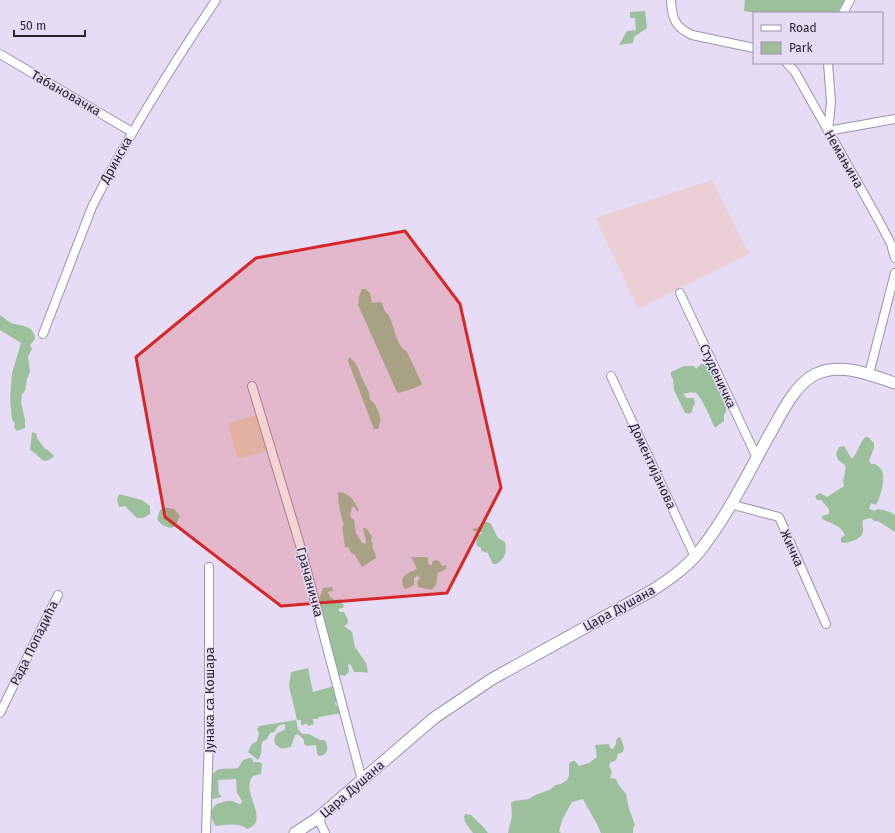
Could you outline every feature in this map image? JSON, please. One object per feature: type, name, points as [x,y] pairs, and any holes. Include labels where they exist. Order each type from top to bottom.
[{"type":"street","name":"Дринска","points":[[43,334],[92,206],[132,132],[216,0]]},
{"type":"street","points":[[670,0],[671,12],[675,23],[684,31],[692,35],[753,48]]},
{"type":"street","points":[[844,12],[850,0]]},
{"type":"street","name":"Табановачка","points":[[0,54],[132,132]]},
{"type":"street","name":"Немањина","points":[[788,64],[794,72],[878,219],[894,252]]},
{"type":"street","points":[[828,64],[831,102],[828,131],[895,119]]},
{"type":"street","points":[[869,374],[895,273]]},
{"type":"street","name":"Студеничка","points":[[680,293],[757,458]]},
{"type":"street","name":"Цара Душана","points":[[296,833],[318,818],[434,718],[492,679],[653,590],[678,573],[695,557],[705,544],[730,504],[794,393],[815,374],[833,369],[852,370],[895,383]]},
{"type":"street","name":"Доментијанова","points":[[611,376],[695,557]]},
{"type":"street","name":"Грачаничка","points":[[252,386],[308,575],[362,780]]},
{"type":"street","name":"Жичка","points":[[730,504],[779,517],[826,624]]},
{"type":"street","name":"Јунака са Кошара","points":[[206,833],[209,735],[209,567]]},
{"type":"street","name":"Рада Попадића","points":[[0,713],[58,595]]},
{"type":"street","points":[[318,818],[325,833]]},
{"type":"highlighted area","points":[[405,231],[460,304],[501,488],[447,593],[281,606],[165,517],[136,357],[256,258]]},
{"type":"shaded area","points":[[712,180],[749,254],[638,309],[595,218]]},
{"type":"shaded area","points":[[257,415],[267,451],[237,459],[228,423]]},
{"type":"green space","points":[[745,0],[845,0],[838,12],[753,12],[744,11]]},
{"type":"green space","points":[[645,11],[647,28],[634,37],[633,43],[619,45],[627,31],[636,30],[635,18],[630,18],[630,12]]},
{"type":"green space","points":[[362,289],[365,289],[370,293],[372,303],[381,302],[384,310],[390,317],[398,341],[407,352],[422,384],[419,386],[399,393],[397,392],[358,305],[359,296]]},
{"type":"green space","points":[[0,315],[12,323],[31,329],[35,339],[30,345],[32,349],[28,357],[30,371],[25,391],[22,394],[21,402],[25,420],[25,428],[17,431],[14,427],[15,423],[12,420],[10,399],[12,373],[21,343],[0,330]]},
{"type":"green space","points":[[349,357],[356,365],[369,391],[370,399],[379,412],[380,425],[378,429],[374,429],[348,361]]},
{"type":"green space","points":[[701,364],[705,364],[709,367],[723,400],[727,405],[724,421],[715,428],[704,404],[696,393],[691,392],[683,394],[687,398],[694,398],[695,404],[692,412],[689,414],[685,413],[674,390],[671,372],[684,366],[694,366],[696,369]]},
{"type":"green space","points":[[32,432],[37,434],[37,438],[45,449],[54,456],[47,461],[41,459],[30,450]]},
{"type":"green space","points":[[865,437],[868,437],[874,443],[874,448],[869,461],[871,464],[878,466],[883,474],[882,488],[878,502],[876,505],[871,503],[869,509],[875,511],[877,509],[884,510],[895,515],[895,532],[871,518],[863,520],[863,532],[859,538],[844,543],[841,542],[841,538],[845,535],[841,529],[822,519],[822,516],[829,514],[829,509],[821,500],[817,500],[815,496],[820,493],[827,497],[844,486],[843,481],[845,465],[838,460],[836,454],[839,447],[844,446],[852,459]]},
{"type":"green space","points":[[339,492],[349,496],[354,501],[359,511],[352,507],[350,516],[354,520],[356,533],[362,543],[366,544],[363,528],[366,528],[372,536],[371,542],[373,543],[376,558],[362,567],[349,548],[345,547],[342,526],[344,525],[339,505]]},
{"type":"green space","points":[[119,494],[142,500],[150,506],[150,514],[143,518],[137,518],[125,506],[119,507],[117,501]]},
{"type":"green space","points":[[164,507],[174,509],[180,516],[176,525],[172,528],[163,525],[157,519],[160,510]]},
{"type":"green space","points":[[484,522],[491,524],[498,538],[505,542],[505,554],[497,564],[493,564],[488,553],[481,551],[481,548],[477,546],[476,536],[483,533],[472,529],[477,528]]},
{"type":"green space","points":[[411,557],[428,558],[428,563],[430,565],[432,565],[432,562],[435,560],[439,561],[442,566],[446,565],[446,569],[438,573],[436,585],[432,590],[418,587],[417,583],[420,577],[417,576],[414,578],[414,585],[406,589],[404,588],[402,584],[403,578],[407,574],[417,569]]},
{"type":"green space","points":[[332,587],[333,591],[328,592],[329,595],[334,600],[341,599],[341,603],[344,605],[343,608],[338,609],[340,612],[344,612],[348,620],[348,623],[344,626],[352,632],[355,647],[366,663],[367,673],[354,672],[351,665],[348,664],[349,672],[345,676],[341,675],[338,677],[319,600],[323,588]]},
{"type":"green space","points":[[308,668],[313,692],[334,686],[339,700],[336,701],[335,704],[341,713],[313,719],[314,724],[309,726],[305,723],[304,725],[301,725],[301,720],[297,720],[289,686],[291,672]]},
{"type":"green space","points":[[296,720],[298,729],[302,734],[309,734],[320,740],[325,740],[327,748],[326,753],[319,756],[317,754],[316,745],[307,746],[298,734],[295,735],[291,747],[280,748],[275,744],[275,735],[285,729],[285,724],[279,726],[274,732],[270,733],[267,739],[263,742],[258,760],[248,752],[252,744],[257,741],[259,734],[257,729],[259,726]]},
{"type":"green space","points":[[619,737],[621,738],[624,748],[623,752],[618,754],[616,760],[610,763],[609,766],[612,772],[610,778],[616,779],[626,794],[629,809],[635,825],[633,833],[601,833],[583,799],[572,802],[563,818],[559,831],[561,833],[508,833],[512,816],[511,803],[514,801],[529,799],[549,790],[556,785],[561,784],[567,780],[569,776],[569,764],[572,761],[575,761],[579,766],[589,763],[597,757],[595,745],[609,744],[610,748],[613,749],[616,744],[616,740]]},
{"type":"green space","points":[[252,758],[253,762],[259,762],[262,764],[261,774],[253,776],[250,782],[250,789],[257,819],[254,825],[247,829],[240,825],[216,826],[212,819],[211,813],[212,809],[216,805],[226,801],[241,804],[242,801],[237,793],[236,779],[218,780],[219,795],[221,795],[221,797],[210,798],[212,776],[214,772],[218,770],[238,768],[243,760]]},
{"type":"green space","points":[[465,814],[471,815],[488,833],[473,833],[465,822]]}]
